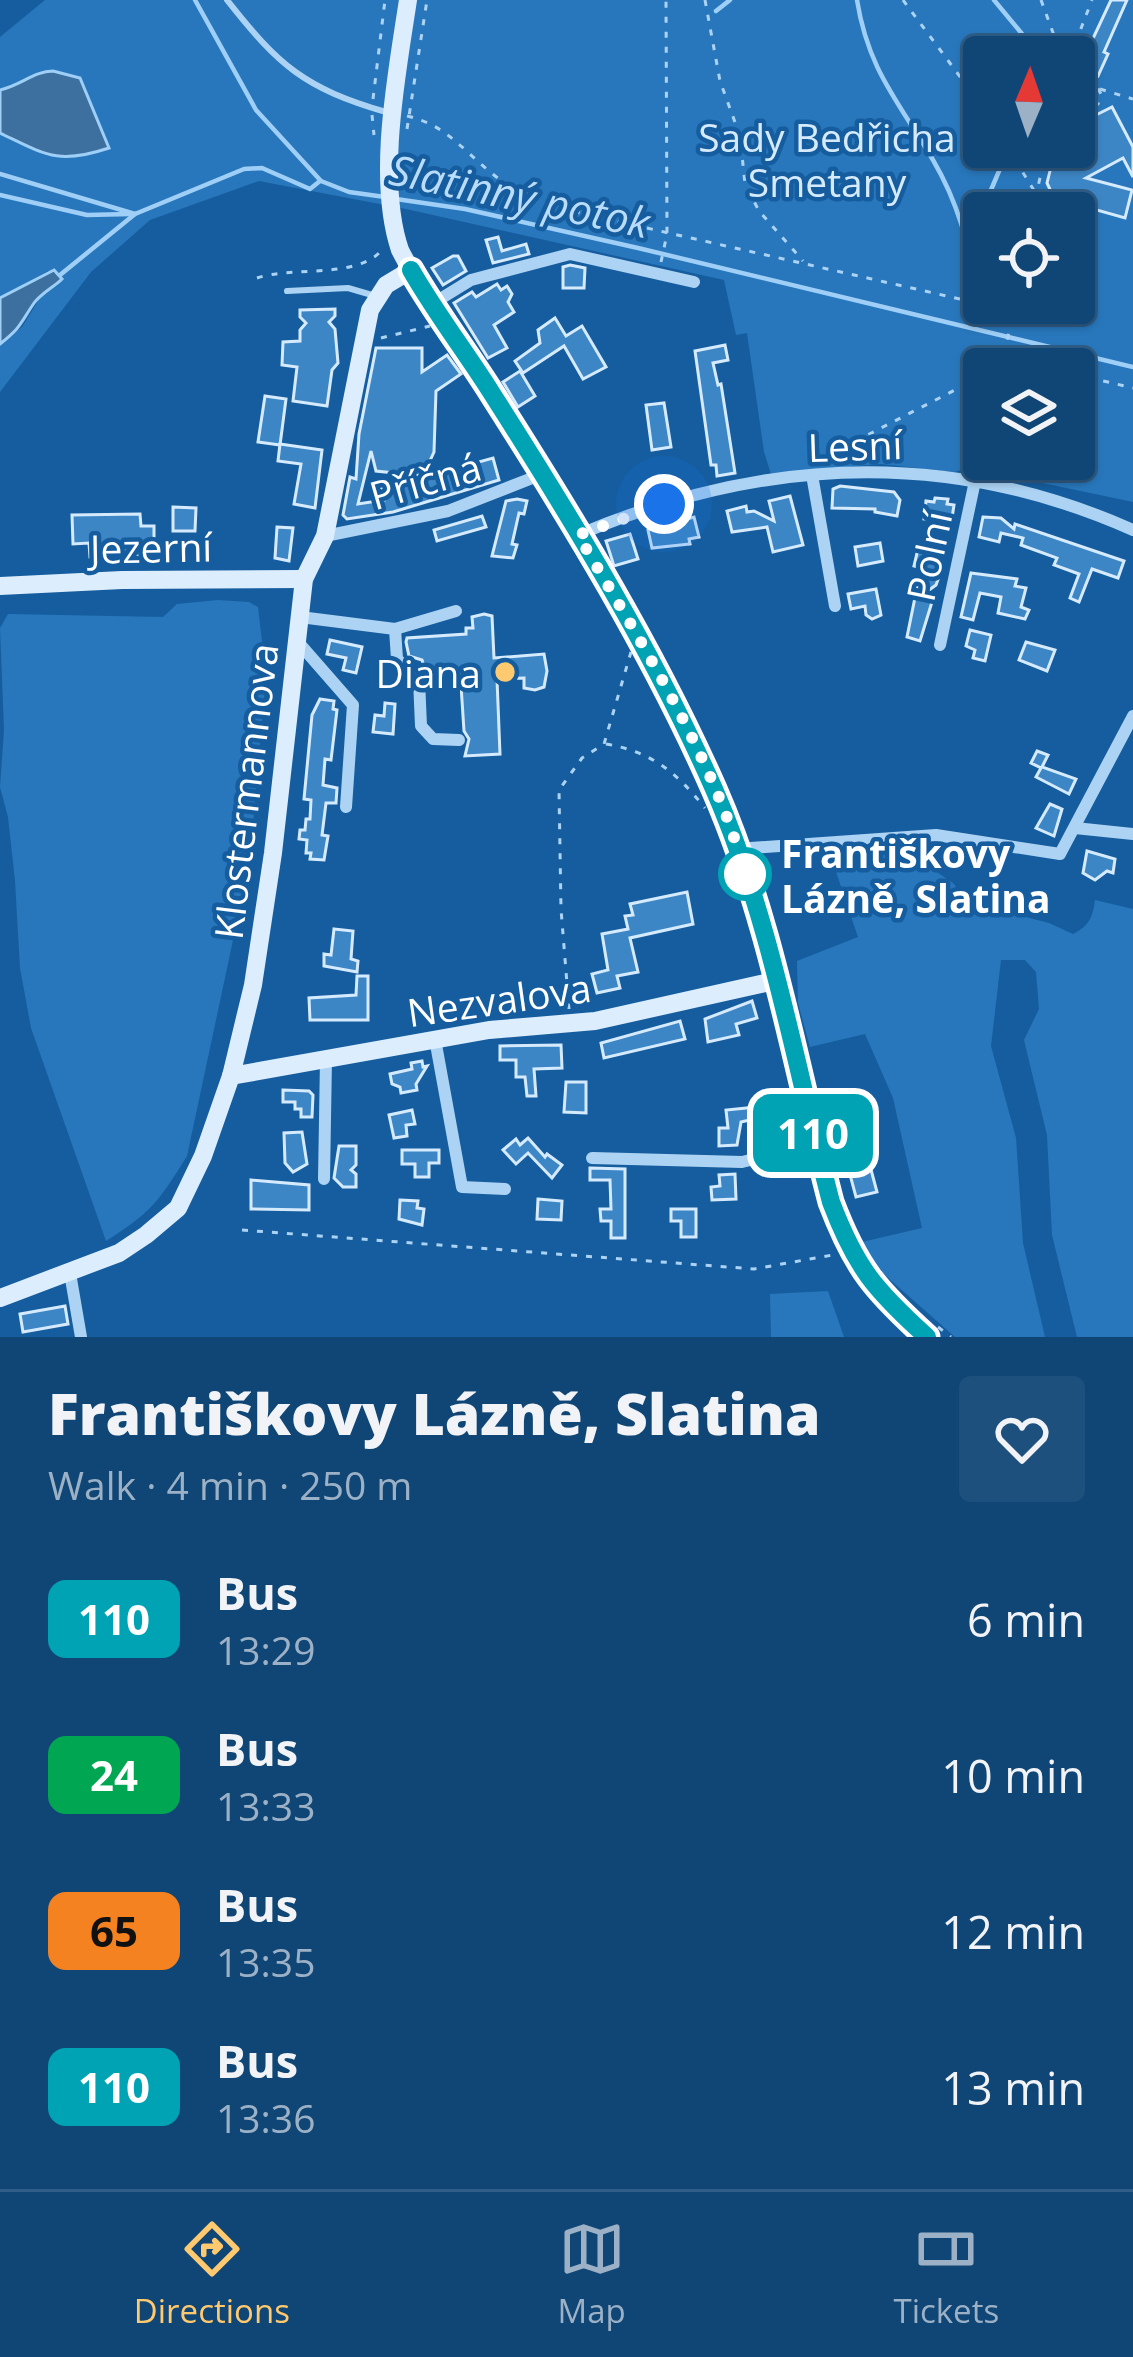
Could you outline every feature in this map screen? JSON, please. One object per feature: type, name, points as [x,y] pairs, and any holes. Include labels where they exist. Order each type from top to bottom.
[{"type":"street","points":[[407,0],[392,182],[396,238],[411,270],[636,633],[714,789],[737,849],[831,1202],[850,1251],[885,1299],[927,1337]]},
{"type":"street","points":[[437,312],[471,280],[570,254],[694,282]]},
{"type":"street","points":[[376,296],[411,270]]},
{"type":"street","name":"Klostermannova","points":[[0,1298],[119,1253],[178,1208],[196,1172],[231,1076],[253,985],[304,580],[325,536],[376,296]]},
{"type":"street","name":"Lesní","points":[[578,535],[699,494],[812,475],[876,470],[976,481],[1085,508],[1133,530]]},
{"type":"street","name":"Příčná","points":[[325,536],[448,511],[540,475]]},
{"type":"street","points":[[812,475],[835,606]]},
{"type":"street","name":"Polní","points":[[940,644],[976,481]]},
{"type":"street","name":"Jezerní","points":[[0,586],[304,580]]},
{"type":"street","points":[[300,617],[395,629],[456,611]]},
{"type":"street","points":[[395,629],[397,659],[419,680],[421,726],[433,740],[459,740]]},
{"type":"street","points":[[298,642],[352,705],[346,807]]},
{"type":"street","points":[[737,849],[936,835],[1060,854],[1133,716]]},
{"type":"street","points":[[1075,827],[1133,834]]},
{"type":"street","name":"Nezvalova","points":[[231,1076],[435,1040],[571,1023],[774,981]]},
{"type":"street","points":[[435,1040],[462,1187],[505,1189]]},
{"type":"street","points":[[324,1179],[326,1059]]},
{"type":"street","points":[[592,1158],[742,1162],[815,1144]]},
{"type":"street","points":[[70,1273],[81,1337]]},
{"type":"lane","points":[[227,0],[267,51],[295,75],[372,108],[401,115]]},
{"type":"lane","points":[[287,291],[348,288],[376,296]]},
{"type":"path","points":[[374,136],[372,108],[385,0]]},
{"type":"path","points":[[406,135],[401,115],[427,0]]},
{"type":"path","points":[[660,268],[667,237],[666,0]]},
{"type":"path","points":[[705,0],[720,81],[740,136],[745,184],[759,212],[806,264]]},
{"type":"path","points":[[903,0],[963,81]]},
{"type":"path","points":[[1041,0],[1054,36]]},
{"type":"path","points":[[1078,36],[1092,0]]},
{"type":"path","points":[[1095,83],[1133,99]]},
{"type":"path","points":[[1095,107],[1101,99],[1100,89]]},
{"type":"path","points":[[401,115],[451,134],[493,175],[521,194],[554,207],[667,237],[963,302]]},
{"type":"path","points":[[257,278],[362,266],[379,255],[386,241]]},
{"type":"path","points":[[364,342],[430,326],[437,312]]},
{"type":"path","points":[[1095,379],[1133,388]]},
{"type":"path","points":[[812,475],[816,460],[963,386]]},
{"type":"path","points":[[604,744],[636,633]]},
{"type":"path","points":[[571,1023],[561,910],[559,790],[582,758],[604,744],[638,749],[683,781],[710,815]]},
{"type":"path","points":[[242,1230],[754,1269],[850,1251]]},
{"type":"green space","name":"Sady Bedřicha Smetany","points":[[45,0],[1133,0],[1133,502],[1028,480],[1095,480],[1095,348],[963,348],[963,470],[880,464],[771,474],[747,333],[736,335],[724,280],[259,181],[150,220],[91,272],[0,392],[0,344],[22,327],[43,293],[58,284],[48,271],[0,298],[0,133],[53,155],[77,156],[109,148],[80,78],[38,72],[19,87],[0,90],[0,37]]},
{"type":"green space","points":[[218,600],[258,607],[266,676],[247,892],[187,1156],[153,1204],[106,1241],[31,1028],[20,968],[8,817],[0,787],[4,730],[0,628],[8,614],[163,617],[177,604]]},
{"type":"green space","points":[[872,849],[901,854],[931,868],[953,883],[968,902],[1073,934],[1089,920],[1095,900],[1133,909],[1133,1337],[1077,1337],[1052,1235],[1047,1135],[1024,1040],[1039,1009],[1036,972],[1025,960],[1001,960],[991,1046],[1016,1138],[1023,1243],[1045,1337],[955,1337],[879,1270],[862,1242],[922,1228],[893,1098],[865,1034],[810,1047],[798,1003],[797,961],[858,937],[832,860]]},
{"type":"green space","points":[[828,1291],[844,1337],[771,1337],[770,1294]]},
{"type":"shaded area","points":[[53,71],[80,78],[109,148],[64,157],[0,133],[0,90]]},
{"type":"shaded area","points":[[54,270],[62,279],[38,298],[0,344],[0,298]]},
{"type":"building","points":[[1111,0],[1127,0],[1098,76],[1094,36]]},
{"type":"building","points":[[1112,107],[1133,147],[1133,177],[1123,158],[1086,178],[1132,190],[1125,218],[1095,210],[1095,192],[1051,192],[1047,183],[1051,168],[1095,168],[1095,116]]},
{"type":"building","points":[[498,237],[502,251],[526,244],[529,254],[493,263],[486,240]]},
{"type":"building","points":[[458,256],[466,271],[443,285],[432,268]]},
{"type":"building","points":[[563,267],[585,268],[584,288],[563,288]]},
{"type":"building","points":[[497,284],[501,290],[507,286],[512,294],[508,302],[514,312],[494,325],[507,348],[488,358],[454,303]]},
{"type":"building","points":[[335,309],[329,322],[335,329],[338,363],[332,370],[327,406],[293,401],[297,367],[282,365],[283,342],[300,341],[306,323],[300,310]]},
{"type":"building","points":[[555,318],[566,336],[582,326],[606,367],[583,379],[564,346],[523,373],[515,361],[540,343],[538,330]]},
{"type":"building","points":[[725,345],[728,360],[713,363],[721,384],[735,473],[717,476],[716,465],[711,465],[695,351]]},
{"type":"building","points":[[376,348],[422,348],[422,372],[447,355],[461,374],[436,391],[434,452],[423,476],[376,471],[371,451],[358,504],[384,500],[381,489],[493,458],[499,480],[393,512],[347,519],[343,515],[350,477],[356,479],[359,434]]},
{"type":"building","points":[[520,371],[535,396],[518,407],[503,382]]},
{"type":"building","points":[[265,396],[286,399],[280,445],[258,442]]},
{"type":"building","points":[[664,403],[671,447],[652,450],[646,405]]},
{"type":"building","points":[[280,444],[322,450],[315,508],[294,504],[301,464],[278,461]]},
{"type":"building","points":[[833,489],[894,492],[900,500],[897,516],[875,509],[832,508]]},
{"type":"building","points":[[790,496],[803,545],[773,552],[767,527],[732,532],[727,511],[746,506],[747,512],[774,521],[769,501]]},
{"type":"building","points":[[935,498],[954,505],[952,518],[924,519],[926,501]]},
{"type":"building","points":[[506,501],[527,501],[524,514],[519,513],[513,558],[492,556]]},
{"type":"building","points":[[173,507],[196,508],[195,531],[173,531]]},
{"type":"building","points":[[140,514],[141,526],[154,526],[154,542],[141,542],[142,556],[90,557],[89,543],[73,544],[72,515]]},
{"type":"building","points":[[482,516],[486,527],[437,541],[434,530]]},
{"type":"building","points":[[694,517],[699,537],[689,539],[690,544],[652,548],[648,530]]},
{"type":"building","points":[[983,517],[1001,518],[1014,529],[1015,524],[1124,561],[1118,578],[1092,569],[1079,602],[1070,598],[1079,574],[1054,565],[1057,558],[1021,545],[1023,538],[1001,533],[999,542],[979,537]]},
{"type":"building","points":[[277,527],[293,528],[289,561],[275,558]]},
{"type":"building","points":[[630,534],[638,559],[614,566],[606,541]]},
{"type":"building","points":[[880,543],[883,561],[858,566],[855,547]]},
{"type":"building","points":[[918,549],[931,551],[929,563],[939,565],[940,574],[936,585],[918,598],[932,602],[920,641],[907,637],[921,568],[914,566]]},
{"type":"building","points":[[971,573],[1017,579],[1015,586],[1026,588],[1021,607],[1029,610],[1025,619],[998,613],[1001,597],[980,593],[973,620],[961,617]]},
{"type":"building","points":[[876,589],[881,615],[872,619],[865,606],[851,609],[848,594]]},
{"type":"building","name":"Diana","points":[[492,616],[494,658],[544,654],[547,671],[544,687],[535,690],[524,688],[524,678],[497,679],[500,754],[465,756],[469,739],[464,731],[460,670],[426,672],[422,660],[409,656],[406,642],[407,638],[466,634],[466,628],[473,628],[472,617]]},
{"type":"building","points":[[970,630],[991,635],[985,661],[973,658],[975,650],[966,646]]},
{"type":"building","points":[[330,640],[362,647],[356,673],[343,670],[346,658],[327,654]]},
{"type":"building","points":[[1026,642],[1055,650],[1047,671],[1019,660]]},
{"type":"building","points":[[320,699],[334,701],[337,710],[331,760],[325,759],[323,785],[337,788],[336,803],[326,803],[324,860],[310,859],[307,840],[299,839],[310,819],[311,800],[304,799],[312,715]]},
{"type":"building","points":[[385,703],[395,704],[393,734],[373,732],[375,715],[384,716]]},
{"type":"building","points":[[1037,751],[1048,755],[1042,767],[1076,779],[1069,794],[1036,777],[1041,768],[1031,763]]},
{"type":"building","points":[[1050,804],[1062,809],[1054,836],[1036,828]]},
{"type":"building","points":[[1087,851],[1115,859],[1113,873],[1107,871],[1095,880],[1083,873]]},
{"type":"building","points":[[687,892],[693,924],[630,938],[638,972],[617,976],[620,988],[597,993],[592,974],[608,970],[602,934],[628,929],[625,916],[633,915],[630,904]]},
{"type":"building","points":[[334,929],[353,931],[351,959],[358,961],[357,972],[324,966],[324,954],[331,955]]},
{"type":"building","points":[[357,976],[368,976],[368,1020],[310,1020],[309,998],[356,995]]},
{"type":"building","points":[[752,1001],[757,1018],[736,1024],[739,1035],[708,1042],[705,1019]]},
{"type":"building","points":[[680,1021],[685,1039],[604,1058],[601,1043]]},
{"type":"building","points":[[561,1045],[562,1068],[534,1069],[536,1096],[527,1096],[525,1077],[516,1077],[516,1060],[500,1060],[500,1046]]},
{"type":"building","points":[[422,1061],[427,1066],[417,1090],[401,1093],[390,1074],[412,1069],[411,1063]]},
{"type":"building","points":[[566,1082],[586,1082],[586,1113],[564,1112]]},
{"type":"building","points":[[283,1090],[309,1091],[312,1117],[301,1117],[295,1102],[283,1102]]},
{"type":"building","points":[[757,1107],[758,1118],[741,1122],[737,1145],[719,1146],[719,1128],[728,1128],[726,1110]]},
{"type":"building","points":[[412,1110],[415,1124],[406,1125],[407,1136],[394,1138],[389,1115]]},
{"type":"building","points":[[789,1115],[794,1139],[773,1143],[768,1119]]},
{"type":"building","points":[[302,1132],[307,1164],[293,1172],[285,1163],[284,1133]]},
{"type":"building","points":[[528,1138],[545,1157],[562,1165],[552,1178],[528,1153],[516,1164],[503,1150],[516,1139],[520,1145]]},
{"type":"building","points":[[339,1146],[356,1146],[356,1165],[351,1170],[356,1174],[356,1187],[343,1187],[334,1178]]},
{"type":"building","points":[[402,1150],[439,1150],[439,1163],[429,1163],[429,1177],[415,1177],[415,1164],[402,1164]]},
{"type":"building","points":[[866,1151],[877,1192],[856,1197],[845,1156]]},
{"type":"building","points":[[590,1168],[625,1169],[625,1238],[611,1238],[611,1221],[601,1221],[600,1209],[611,1209],[610,1180],[590,1180]]},
{"type":"building","points":[[735,1174],[736,1199],[712,1200],[711,1187],[720,1186],[719,1175]]},
{"type":"building","points":[[251,1180],[309,1185],[309,1210],[251,1209]]},
{"type":"building","points":[[538,1199],[562,1201],[561,1220],[537,1219]]},
{"type":"building","points":[[400,1200],[418,1201],[417,1208],[424,1209],[422,1225],[399,1219]]},
{"type":"building","points":[[671,1209],[696,1209],[696,1237],[681,1237],[681,1221],[671,1221]]},
{"type":"building","points":[[65,1306],[68,1324],[23,1332],[20,1314]]},
{"type":"waterway","name":"Slatinný potok","points":[[195,0],[256,110],[321,181],[349,192],[385,197]]},
{"type":"waterway","points":[[716,11],[730,0]]},
{"type":"waterway","points":[[857,0],[877,66],[933,160],[963,232]]},
{"type":"waterway","points":[[994,0],[1024,36]]},
{"type":"waterway","points":[[0,174],[135,214],[244,169],[262,168],[310,189],[320,181]]},
{"type":"waterway","points":[[990,192],[1000,168]]},
{"type":"waterway","points":[[0,195],[87,215],[130,214]]},
{"type":"waterway","name":"Slatinný potok","points":[[396,199],[465,209],[638,248],[1133,367]]},
{"type":"waterway","points":[[60,275],[135,214]]},
{"type":"bus line","name":"110","points":[[411,270],[636,633],[714,789],[746,875],[831,1202],[850,1251],[885,1299],[927,1337]]},
{"type":"place","name":"Diana","points":[[505,672]]},
{"type":"place","name":"Františkovy Lázně, Slatina","points":[[745,874]]},
{"type":"route","points":[[664,504],[578,535],[636,633],[686,732],[714,789],[745,874]]}]
